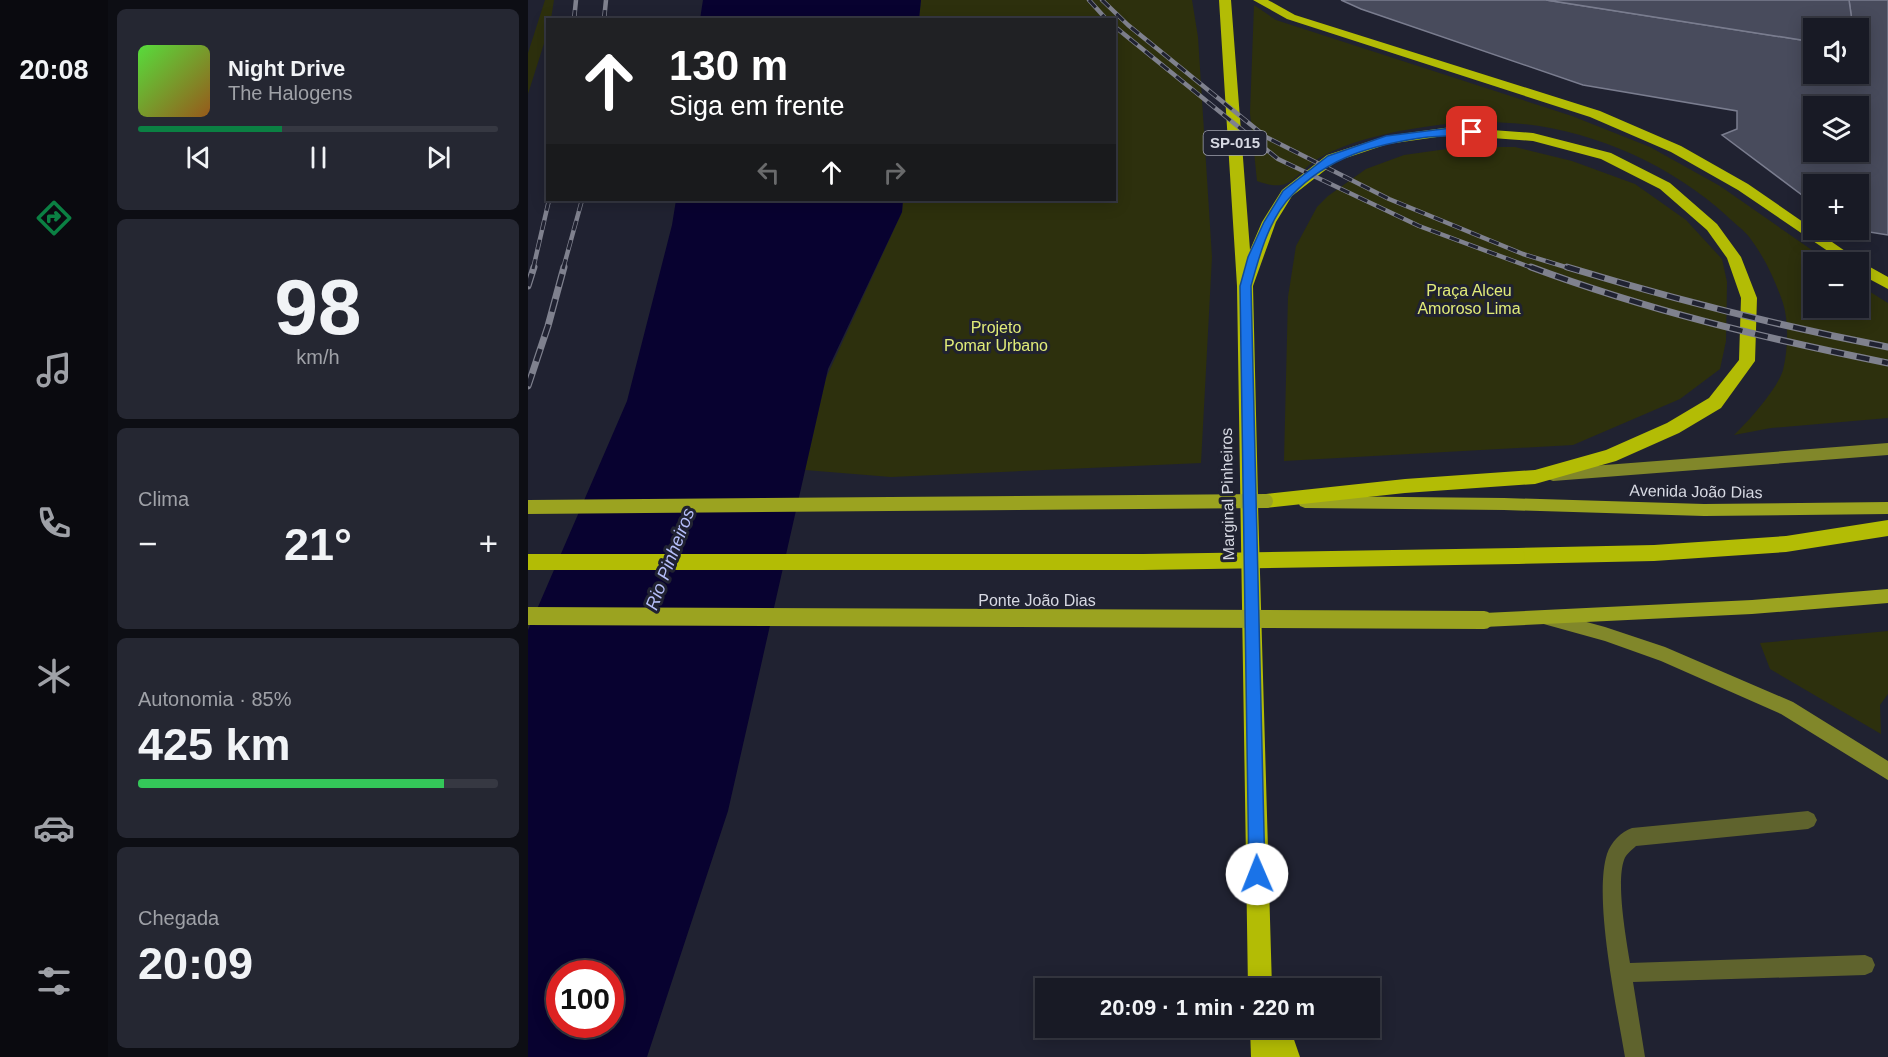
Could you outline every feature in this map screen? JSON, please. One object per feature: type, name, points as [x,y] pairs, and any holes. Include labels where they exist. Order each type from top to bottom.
[{"type":"highway","name":"Marginal Pinheiros","points":[[1225,0],[1245,286],[1262,978]]},
{"type":"highway","points":[[1259,0],[1291,17],[1595,114],[1676,149],[1743,187],[1839,252]]},
{"type":"highway","points":[[1245,286],[1269,222],[1287,193],[1332,158],[1386,140],[1451,131],[1533,136],[1606,156],[1665,186],[1712,227],[1734,257],[1749,298],[1747,361],[1715,403],[1673,428],[1610,456],[1535,477],[1405,486],[1266,501]]},
{"type":"highway","points":[[1869,273],[1888,284]]},
{"type":"highway","points":[[528,561],[1143,562],[1654,554],[1786,544],[1888,528]]},
{"type":"highway","points":[[1262,1038],[1263,1057]]},
{"type":"highway","points":[[1281,1038],[1288,1057]]},
{"type":"main road","points":[[1535,477],[1888,449]]},
{"type":"main road","points":[[528,507],[1266,501]]},
{"type":"main road","name":"Avenida João Dias","points":[[1266,501],[1504,504],[1704,510],[1888,508]]},
{"type":"main road","points":[[1546,618],[1752,607],[1888,596]]},
{"type":"main road","name":"Ponte João Dias","points":[[528,616],[1484,620],[1546,618]]},
{"type":"main road","points":[[1546,618],[1605,634],[1665,655],[1787,708],[1888,771]]},
{"type":"lane","points":[[1635,1057],[1621,973],[1612,888],[1615,855],[1632,837],[1808,820]]},
{"type":"lane","points":[[1621,973],[1865,965]]},
{"type":"green space","points":[[545,0],[554,0],[551,18],[546,18],[546,37],[528,94],[528,53]]},
{"type":"green space","name":"Projeto Pomar Urbano","points":[[921,0],[1192,0],[1198,37],[1212,257],[1201,463],[891,477],[805,470],[826,378],[902,212],[903,201],[1116,201],[1116,18],[919,18]]},
{"type":"green space","points":[[1254,5],[1276,20],[1572,116],[1650,147],[1720,186],[1815,252],[1803,252],[1803,318],[1869,318],[1869,291],[1888,303],[1888,418],[1771,428],[1734,435],[1769,395],[1783,370],[1787,327],[1783,303],[1773,278],[1748,235],[1705,198],[1658,167],[1632,154],[1606,143],[1551,128],[1484,122],[1446,124],[1389,133],[1351,144],[1319,158],[1291,181],[1278,185],[1257,181],[1250,113]]},
{"type":"green space","name":"Praça Alceu Amoroso Lima","points":[[1461,147],[1515,147],[1572,161],[1635,184],[1686,220],[1722,259],[1727,282],[1726,341],[1720,369],[1680,399],[1573,445],[1284,461],[1288,297],[1296,246],[1317,207],[1328,196],[1366,169],[1404,155]]},
{"type":"green space","points":[[1888,631],[1888,694],[1880,705],[1881,734],[1770,669],[1760,643]]},
{"type":"water","points":[[703,0],[921,0],[919,18],[700,18]]},
{"type":"water","name":"Rio Pinheiros","points":[[676,201],[903,201],[902,212],[828,369],[728,811],[647,1057],[528,1057],[528,630],[627,401],[672,225]]},
{"type":"building","points":[[1341,0],[1546,0],[1803,40],[1803,84],[1869,84],[1869,18],[1852,18],[1849,0],[1888,0],[1888,235],[1869,232],[1869,174],[1803,174],[1803,196],[1722,135],[1737,129],[1737,111],[1583,85],[1361,9]]},
{"type":"building","points":[[1546,0],[1849,0],[1852,18],[1803,18],[1803,40]]},
{"type":"railway","points":[[574,18],[576,0]]},
{"type":"railway","points":[[604,18],[606,0]]},
{"type":"railway","points":[[1089,0],[1105,18]]},
{"type":"railway","points":[[1102,0],[1128,25],[1266,137],[1389,199],[1523,254],[1572,269]]},
{"type":"railway","points":[[1116,28],[1278,159],[1419,226],[1535,269]]},
{"type":"railway","points":[[533,269],[549,201]]},
{"type":"railway","points":[[563,269],[582,201]]},
{"type":"railway","points":[[528,286],[534,267]]},
{"type":"railway","points":[[528,386],[564,267]]},
{"type":"railway","points":[[1531,267],[1663,310],[1798,344],[1888,363]]},
{"type":"railway","points":[[1567,267],[1726,311],[1888,347]]},
{"type":"route","points":[[1257,874],[1245,286],[1269,222],[1287,193],[1332,158],[1386,140],[1451,131],[1472,132]]}]
